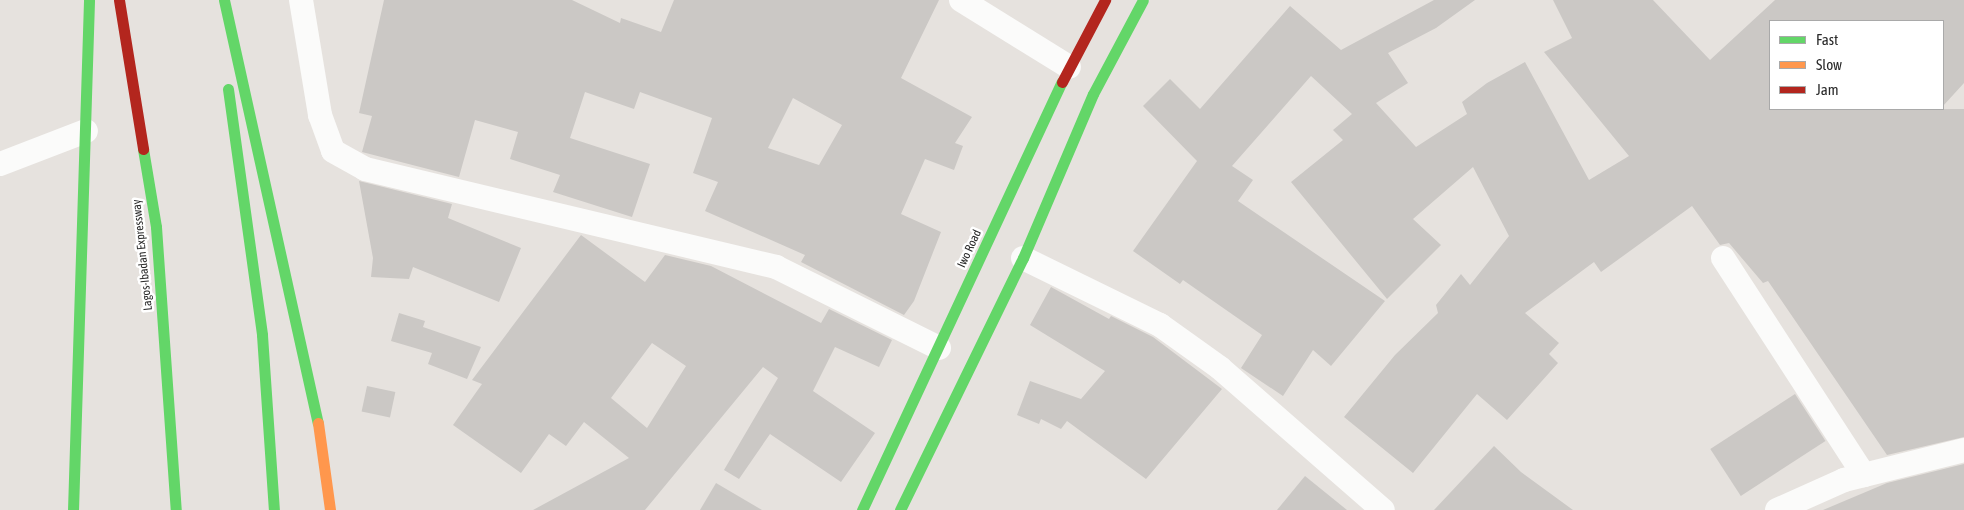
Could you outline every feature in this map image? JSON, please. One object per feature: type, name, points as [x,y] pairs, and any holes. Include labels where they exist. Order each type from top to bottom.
[{"type":"main road","points":[[73,510],[86,130],[88,0]]},
{"type":"main road","name":"Lagos-Ibadan Expressway","points":[[119,0],[156,228],[176,456],[176,510]]},
{"type":"main road","points":[[216,0],[262,334],[274,510]]},
{"type":"main road","points":[[224,0],[316,406],[330,510]]},
{"type":"main road","name":"Iwo Road","points":[[862,510],[1069,67],[1105,0]]},
{"type":"main road","points":[[900,510],[1023,258],[1089,102],[1143,0]]},
{"type":"street","points":[[301,0],[320,115],[333,151],[365,169],[776,267],[939,348]]},
{"type":"street","points":[[960,0],[1069,67]]},
{"type":"street","points":[[0,164],[86,130]]},
{"type":"street","points":[[1023,258],[1160,325],[1220,368],[1383,510]]},
{"type":"street","points":[[1723,258],[1864,475]]},
{"type":"street","points":[[1788,507],[1864,475],[1964,450]]},
{"type":"building","points":[[384,0],[572,0],[620,23],[621,18],[661,32],[674,0],[939,0],[901,78],[972,117],[955,143],[963,146],[954,170],[925,159],[901,214],[941,232],[914,301],[904,315],[801,262],[805,255],[705,211],[718,182],[693,173],[712,118],[640,92],[634,109],[585,92],[570,138],[650,164],[632,217],[553,192],[560,175],[510,159],[518,132],[475,120],[459,177],[362,152],[372,116],[359,113]],"holes":[[[793,98],[842,125],[819,165],[768,148]]]},
{"type":"building","points":[[1434,0],[1475,0],[1436,28],[1388,53],[1408,83],[1376,103],[1416,147],[1467,114],[1462,102],[1487,83],[1525,62],[1589,180],[1629,156],[1544,52],[1572,38],[1553,0],[1653,0],[1710,60],[1775,0],[1964,0],[1964,83],[1944,105],[1944,20],[1769,20],[1769,110],[1964,109],[1964,437],[1887,455],[1768,281],[1763,283],[1729,243],[1720,245],[1692,206],[1601,272],[1594,262],[1525,313],[1559,343],[1549,354],[1558,363],[1507,420],[1477,394],[1413,473],[1344,417],[1395,355],[1438,313],[1436,305],[1461,274],[1470,285],[1509,236],[1473,167],[1413,219],[1441,245],[1387,299],[1291,182],[1343,140],[1333,130],[1352,114],[1311,76],[1232,166],[1253,180],[1238,201],[1385,301],[1331,366],[1313,350],[1283,396],[1241,368],[1262,335],[1183,280],[1180,284],[1133,251],[1197,161],[1143,106],[1170,79],[1200,109],[1290,6],[1341,50]]},
{"type":"building","points":[[359,181],[452,204],[448,218],[521,248],[499,302],[413,267],[409,279],[371,277],[373,258]]},
{"type":"building","points":[[581,235],[645,282],[665,255],[711,266],[821,323],[829,309],[892,340],[879,367],[835,347],[813,391],[875,433],[841,482],[770,434],[739,479],[724,470],[778,378],[763,367],[645,510],[533,510],[629,458],[584,422],[566,446],[549,434],[521,473],[453,425],[482,384],[472,380]],"holes":[[[652,343],[686,366],[647,428],[611,398]]]},
{"type":"building","points":[[1051,287],[1109,319],[1111,316],[1153,337],[1222,389],[1146,479],[1067,421],[1061,429],[1041,419],[1039,424],[1017,415],[1030,381],[1081,399],[1105,371],[1030,325]]},
{"type":"building","points":[[399,313],[425,321],[423,327],[481,347],[467,379],[428,364],[432,353],[391,341]]},
{"type":"building","points":[[367,386],[395,392],[390,417],[362,411]]},
{"type":"building","points":[[1795,394],[1825,441],[1741,496],[1710,449]]},
{"type":"building","points":[[1494,446],[1521,472],[1573,510],[1434,510]]},
{"type":"building","points":[[1964,464],[1964,510],[1823,510],[1887,483]]},
{"type":"building","points":[[1305,476],[1347,510],[1277,510]]},
{"type":"building","points":[[716,483],[762,510],[700,510]]},
{"type":"traffic: fast","points":[[73,510],[89,0]]},
{"type":"traffic: fast","points":[[224,0],[318,423]]},
{"type":"traffic: fast","points":[[900,510],[1023,258],[1093,94],[1143,0]]},
{"type":"traffic: fast","points":[[862,510],[1062,82]]},
{"type":"traffic: fast","points":[[228,89],[262,335],[274,510]]},
{"type":"traffic: fast","points":[[143,149],[156,227],[176,510]]},
{"type":"traffic: slow","points":[[318,423],[330,510]]},
{"type":"traffic: jam","points":[[119,0],[143,149]]},
{"type":"traffic: jam","points":[[1062,82],[1105,0]]}]
